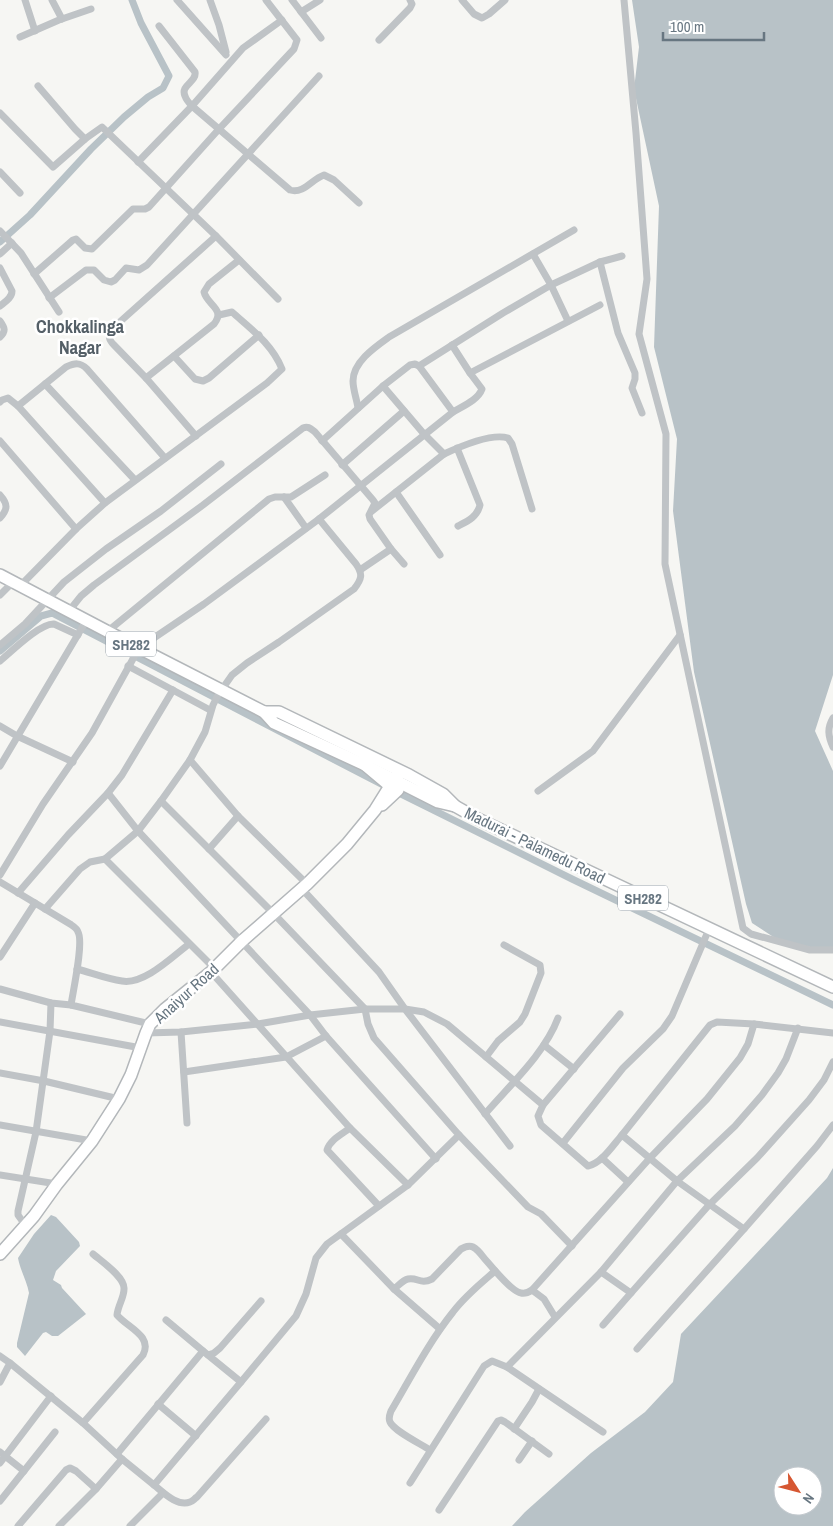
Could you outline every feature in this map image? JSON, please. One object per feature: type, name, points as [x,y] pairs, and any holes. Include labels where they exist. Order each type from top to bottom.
[{"type":"main road","name":"Madurai - Palamedu Road","points":[[0,575],[108,631],[220,693],[264,712],[274,723],[396,768],[443,794],[455,806],[478,819],[709,930],[833,987]]},
{"type":"main road","name":"Madurai - Palamedu Road","points":[[342,748],[393,789],[424,794],[438,802],[455,806]]},
{"type":"main road","points":[[393,789],[396,768]]},
{"type":"main road","name":"Anaiyur Road","points":[[0,1254],[34,1216],[57,1184],[92,1142],[119,1099],[131,1075],[148,1028],[165,1009],[212,970],[304,887],[347,844],[393,789],[409,775]]},
{"type":"main road","name":"Anaiyur Road","points":[[0,1244],[40,1206]]},
{"type":"street","points":[[25,0],[35,31]]},
{"type":"street","points":[[52,0],[62,19]]},
{"type":"street","points":[[177,0],[226,55]]},
{"type":"street","points":[[210,0],[219,25],[229,64]]},
{"type":"street","points":[[34,274],[73,240],[76,239],[85,248],[92,250],[130,211],[133,209],[145,210],[149,208],[297,45],[297,40],[266,0]]},
{"type":"street","points":[[292,0],[320,38]]},
{"type":"street","points":[[301,12],[320,0]]},
{"type":"street","points":[[378,40],[410,8],[412,4],[410,0]]},
{"type":"street","points":[[462,0],[474,14],[482,18],[505,0]]},
{"type":"street","points":[[624,0],[647,279],[639,334],[666,434],[664,564],[743,928],[751,934],[810,950],[833,950]]},
{"type":"street","points":[[20,38],[90,9]]},
{"type":"street","points":[[138,162],[251,42],[282,20]]},
{"type":"street","points":[[159,26],[195,72],[194,79],[184,92],[192,106],[290,190],[300,191],[324,175],[334,180],[359,203]]},
{"type":"street","points":[[50,298],[86,270],[94,270],[104,280],[111,282],[126,268],[136,271],[148,265],[319,76]]},
{"type":"street","points":[[38,86],[85,139]]},
{"type":"street","points":[[0,113],[53,167],[102,127],[216,236],[278,299]]},
{"type":"street","points":[[0,172],[20,193]]},
{"type":"street","points":[[358,408],[353,381],[356,368],[374,348],[389,337],[574,230]]},
{"type":"street","points":[[196,436],[146,378],[114,345],[110,340],[110,333],[113,328],[216,236]]},
{"type":"street","points":[[0,254],[6,237],[21,254],[59,312]]},
{"type":"street","points":[[533,254],[551,285],[568,321]]},
{"type":"street","points":[[419,366],[551,285],[600,262],[622,256]]},
{"type":"street","points":[[219,315],[204,296],[205,288],[239,260]]},
{"type":"street","points":[[600,262],[618,333],[635,373],[632,388],[642,412]]},
{"type":"street","points":[[0,268],[12,294],[0,306]]},
{"type":"street","points":[[470,373],[600,305]]},
{"type":"street","points":[[0,595],[16,584],[105,503],[267,383],[282,369],[277,357],[259,335],[232,312],[219,315]]},
{"type":"street","points":[[146,378],[214,324],[219,315]]},
{"type":"street","points":[[0,321],[4,332],[0,337]]},
{"type":"street","points":[[174,356],[195,379],[203,381],[259,335]]},
{"type":"street","points":[[0,875],[43,804],[92,732],[139,648],[204,604],[319,519],[424,434],[481,392],[480,386],[452,345]]},
{"type":"street","points":[[18,406],[66,367],[74,363],[82,364],[165,458]]},
{"type":"street","points":[[322,441],[383,386],[410,365],[415,364],[419,366],[453,412]]},
{"type":"street","points":[[45,384],[135,480]]},
{"type":"street","points":[[383,386],[404,412],[444,454]]},
{"type":"street","points":[[0,402],[8,398],[18,406],[105,503]]},
{"type":"street","points":[[342,465],[404,412]]},
{"type":"street","points":[[68,611],[94,585],[203,505],[303,428],[310,428],[375,503],[370,512],[370,519],[404,564]]},
{"type":"street","points":[[370,512],[444,454],[457,448],[497,436],[508,438],[512,444],[532,509]]},
{"type":"street","points":[[0,441],[76,529]]},
{"type":"street","points":[[457,448],[480,505],[479,511],[473,518],[458,526]]},
{"type":"street","points":[[0,646],[25,624],[64,582],[161,511],[221,464]]},
{"type":"street","points":[[108,631],[265,502],[275,497],[284,498],[296,494],[325,475]]},
{"type":"street","points":[[396,492],[440,555]]},
{"type":"street","points":[[0,495],[6,504],[6,509],[0,518]]},
{"type":"street","points":[[284,498],[306,528]]},
{"type":"street","points":[[45,909],[80,869],[90,862],[105,859],[138,831],[190,760],[205,732],[212,707],[232,675],[354,589],[362,577],[360,570],[319,519]]},
{"type":"street","points":[[360,570],[391,549]]},
{"type":"street","points":[[0,766],[86,621]]},
{"type":"street","points":[[0,661],[36,632],[50,624],[78,634]]},
{"type":"street","points":[[538,791],[593,751],[680,635]]},
{"type":"street","points":[[128,666],[173,690],[212,707]]},
{"type":"street","points":[[18,893],[68,835],[108,793],[132,761],[173,690]]},
{"type":"street","points":[[833,718],[828,728],[828,737],[833,747]]},
{"type":"street","points":[[0,726],[73,762]]},
{"type":"street","points":[[190,760],[379,972],[510,1146]]},
{"type":"street","points":[[108,793],[138,831],[310,1015],[326,1036],[436,1159]]},
{"type":"street","points":[[161,802],[347,988],[365,1009],[368,1024],[374,1038],[460,1135],[528,1207],[541,1214],[572,1246]]},
{"type":"street","points":[[209,849],[238,816]]},
{"type":"street","points":[[105,859],[189,944],[350,1128],[408,1185]]},
{"type":"street","points":[[0,882],[70,924],[79,932],[77,969],[71,1005]]},
{"type":"street","points":[[0,957],[35,903]]},
{"type":"street","points":[[563,1143],[626,1064],[663,1029],[672,1016],[709,930]]},
{"type":"street","points":[[77,969],[124,982],[137,981],[189,944]]},
{"type":"street","points":[[486,1057],[498,1041],[520,1022],[529,1007],[541,973],[540,965],[504,945]]},
{"type":"street","points":[[0,989],[51,1003],[71,1005],[148,1028],[181,1032],[258,1024],[310,1015],[365,1009],[405,1009],[424,1012],[440,1020],[543,1105]]},
{"type":"street","points":[[23,1222],[18,1215],[18,1211],[36,1132],[50,1031],[51,1003]]},
{"type":"street","points":[[620,1014],[538,1112],[538,1121],[541,1125],[588,1166],[595,1164],[602,1158],[622,1135],[710,1025],[717,1022],[754,1024],[833,1033]]},
{"type":"street","points":[[485,1114],[544,1045],[553,1031],[558,1018]]},
{"type":"street","points":[[0,1022],[141,1048]]},
{"type":"street","points":[[394,1289],[405,1279],[409,1278],[427,1282],[462,1249],[468,1246],[473,1247],[515,1291],[521,1294],[532,1290],[628,1182],[707,1099],[740,1058],[748,1044],[754,1024]]},
{"type":"street","points":[[507,1367],[601,1272],[677,1181],[734,1126],[762,1095],[786,1059],[798,1028]]},
{"type":"street","points":[[181,1032],[187,1123]]},
{"type":"street","points":[[184,1072],[286,1057],[326,1036]]},
{"type":"street","points":[[544,1045],[574,1069]]},
{"type":"street","points":[[603,1325],[709,1205],[757,1158],[809,1100],[824,1080],[833,1062]]},
{"type":"street","points":[[0,1073],[44,1081],[119,1099]]},
{"type":"street","points":[[0,1125],[92,1142]]},
{"type":"street","points":[[636,1350],[817,1146],[833,1125]]},
{"type":"street","points":[[350,1128],[330,1143],[327,1146],[327,1150],[379,1206]]},
{"type":"street","points":[[154,1485],[296,1316],[306,1294],[316,1258],[327,1244],[408,1185],[460,1135]]},
{"type":"street","points":[[622,1135],[677,1181],[744,1229]]},
{"type":"street","points":[[602,1158],[628,1182]]},
{"type":"street","points":[[0,1175],[57,1184]]},
{"type":"street","points":[[341,1234],[394,1289],[440,1329]]},
{"type":"street","points":[[83,1423],[143,1355],[146,1349],[143,1337],[117,1315],[124,1288],[122,1281],[93,1254]]},
{"type":"street","points":[[430,1450],[396,1429],[390,1424],[389,1418],[440,1329],[469,1294],[495,1271]]},
{"type":"street","points":[[601,1272],[631,1293]]},
{"type":"street","points":[[532,1290],[544,1299],[555,1317]]},
{"type":"street","points":[[59,1526],[96,1490],[158,1404],[206,1353],[214,1353],[220,1348],[261,1301]]},
{"type":"street","points":[[166,1320],[242,1382]]},
{"type":"street","points":[[0,1356],[51,1396],[154,1485],[180,1502],[190,1502],[197,1497],[266,1419]]},
{"type":"street","points":[[410,1483],[484,1366],[492,1360],[507,1367],[603,1432]]},
{"type":"street","points":[[0,1382],[10,1364]]},
{"type":"street","points":[[514,1429],[539,1389]]},
{"type":"street","points":[[0,1463],[3,1454],[51,1396]]},
{"type":"street","points":[[158,1404],[196,1436]]},
{"type":"street","points":[[439,1510],[498,1421],[505,1422],[549,1454]]},
{"type":"street","points":[[0,1501],[55,1432]]},
{"type":"street","points":[[519,1460],[532,1441]]},
{"type":"street","points":[[3,1454],[24,1472]]},
{"type":"street","points":[[18,1526],[66,1470],[70,1468],[76,1471],[96,1490]]},
{"type":"street","points":[[130,1526],[163,1492]]},
{"type":"shaded area","points":[[632,0],[833,0],[833,675],[815,731],[833,771],[833,952],[778,940],[752,923],[746,904],[694,672],[673,511],[677,439],[654,347],[659,206],[634,89],[639,47]]},
{"type":"shaded area","points":[[833,1168],[833,1526],[512,1526],[591,1453],[645,1412],[673,1382],[681,1334],[827,1178]]},
{"type":"shaded area","points":[[51,1215],[56,1217],[79,1242],[80,1246],[56,1271],[53,1280],[61,1285],[86,1314],[58,1336],[52,1336],[46,1332],[43,1333],[25,1356],[17,1347],[17,1343],[29,1293],[18,1258],[34,1234]]},
{"type":"waterway","points":[[0,242],[30,215],[91,149],[124,117],[148,97],[163,88],[169,76],[141,23],[132,0]]},
{"type":"waterway","points":[[0,651],[41,616],[52,613],[381,784]]},
{"type":"waterway","points":[[393,790],[833,1005]]},
{"type":"district","name":"Chokkalinga Nagar","points":[[80,336]]}]
